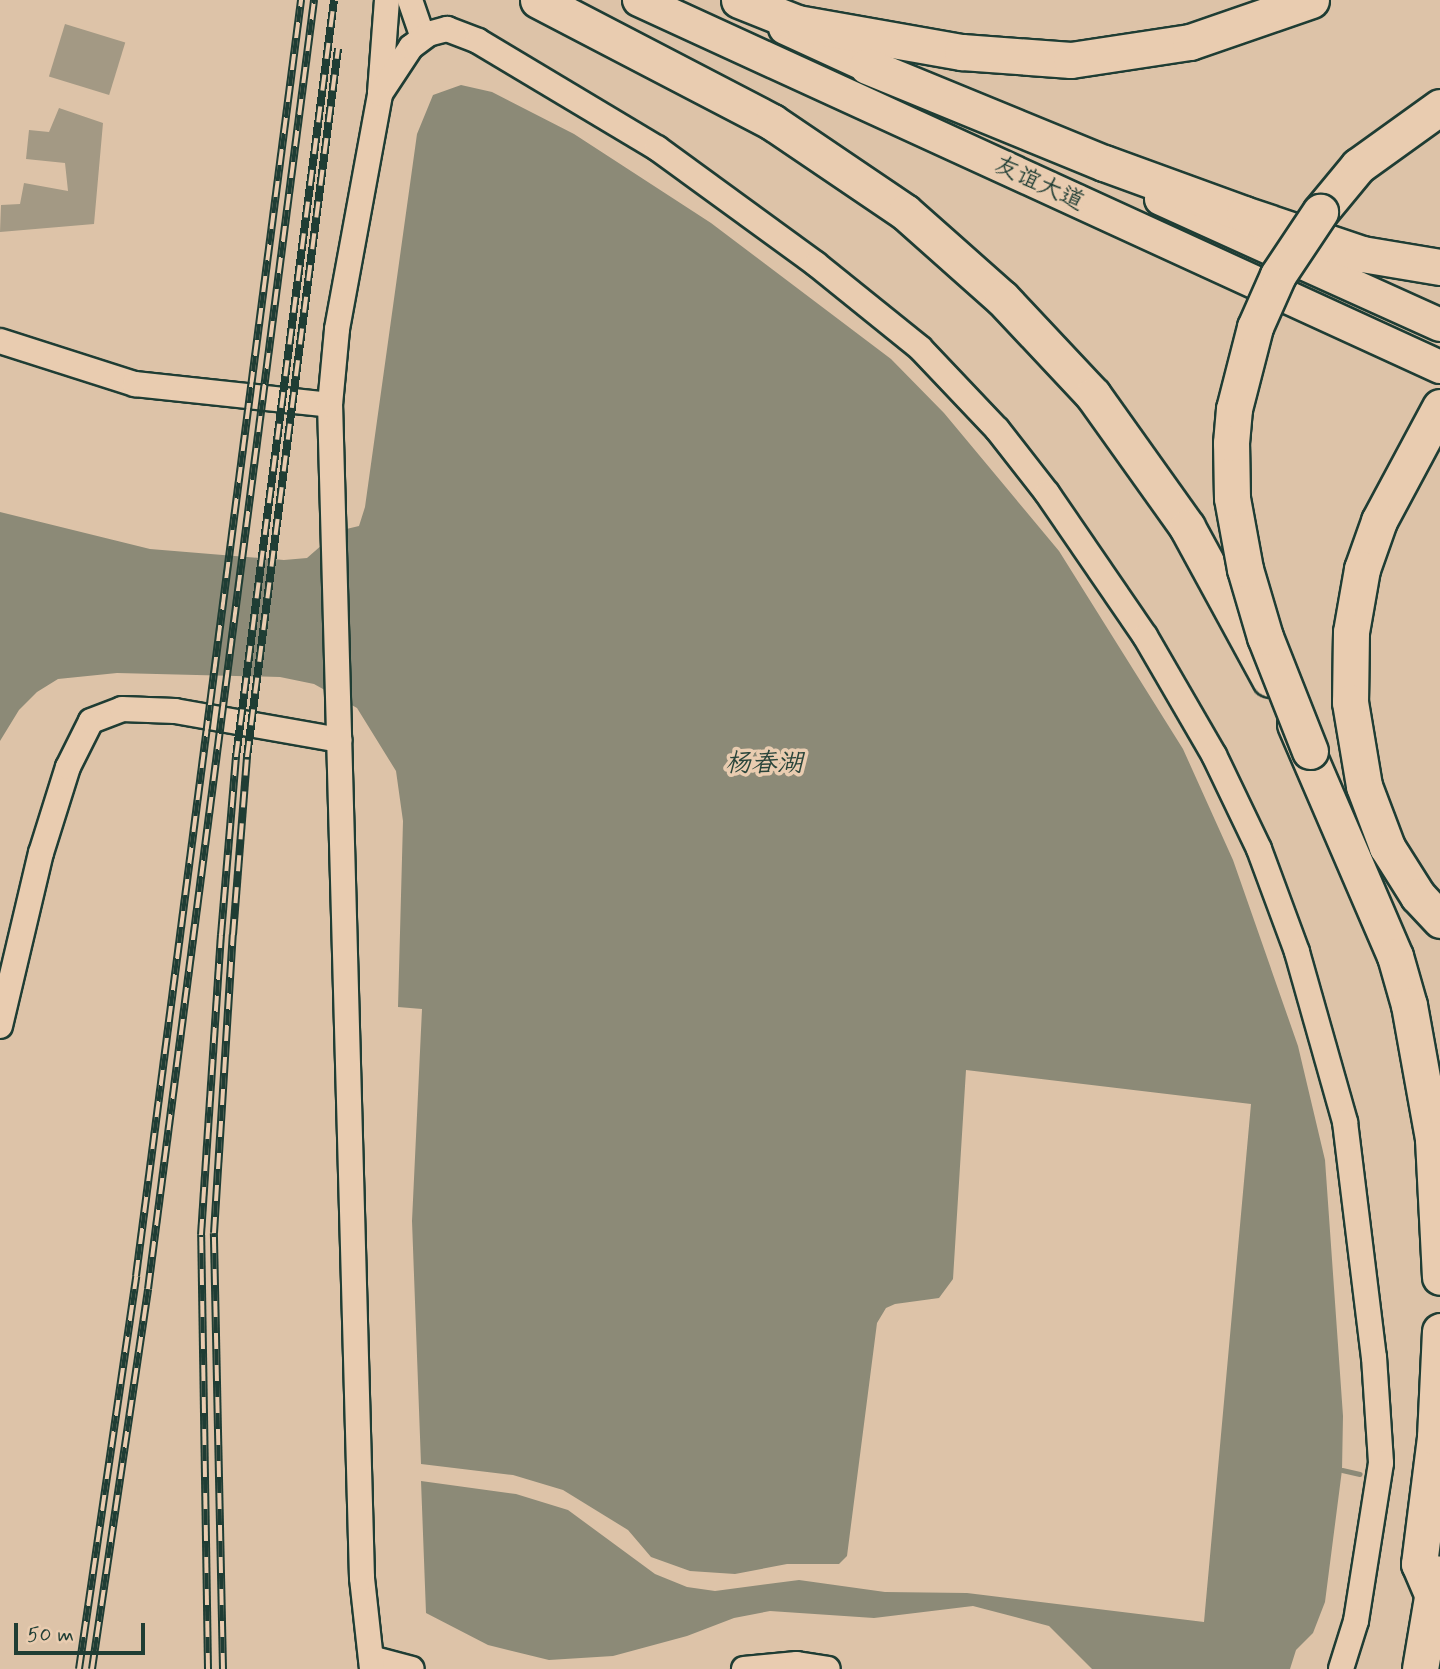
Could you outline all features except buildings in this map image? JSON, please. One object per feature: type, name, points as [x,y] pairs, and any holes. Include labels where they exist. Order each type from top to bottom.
[{"type":"highway","points":[[538,0],[772,122],[905,212],[1040,335],[1093,395],[1187,527],[1310,751]]},
{"type":"highway","points":[[739,0],[797,23],[962,51],[1071,60],[1190,42],[1311,0]]},
{"type":"highway","points":[[867,66],[1244,214],[1362,254],[1440,268]]},
{"type":"highway","points":[[1440,107],[1358,166],[1296,245],[1255,327],[1234,410],[1233,498],[1245,569],[1265,637],[1395,956],[1409,1005],[1433,1139],[1440,1277]]},
{"type":"highway","points":[[1440,407],[1409,460],[1362,569],[1351,632],[1350,702],[1364,786],[1387,847],[1418,896],[1440,920]]},
{"type":"highway","points":[[1432,1594],[1419,1564],[1435,1437],[1440,1331]]},
{"type":"highway","points":[[1420,1669],[1440,1552]]},
{"type":"main road","name":"友谊大道","points":[[639,0],[1440,367]]},
{"type":"main road","name":"友谊大道","points":[[722,0],[1440,326]]},
{"type":"street","points":[[387,0],[379,62],[380,94],[337,330],[330,405],[362,1578],[371,1664],[412,1669]]},
{"type":"street","points":[[410,0],[423,37]]},
{"type":"street","points":[[380,94],[403,55],[423,37],[439,29],[464,34],[594,107],[731,200],[920,348],[997,429],[1047,493],[1181,695],[1264,862],[1328,1049],[1345,1122],[1374,1357],[1381,1463],[1356,1621],[1341,1669]]},
{"type":"street","points":[[0,341],[135,384],[330,405]]},
{"type":"street","points":[[0,1026],[45,841],[68,767],[91,721],[122,709],[175,711],[338,736]]},
{"type":"street","points":[[744,1669],[797,1664],[828,1669]]},
{"type":"water","name":"杨春湖","points":[[461,85],[492,92],[574,134],[711,223],[891,359],[944,413],[1059,551],[1183,749],[1233,860],[1298,1046],[1325,1160],[1343,1416],[1342,1470],[1325,1602],[1313,1633],[1296,1650],[1290,1669],[1092,1669],[1049,1626],[973,1606],[874,1618],[770,1611],[734,1618],[687,1636],[613,1656],[549,1660],[488,1645],[426,1613],[421,1481],[516,1494],[568,1510],[655,1574],[687,1587],[715,1591],[799,1580],[885,1592],[967,1593],[1204,1622],[1251,1104],[966,1070],[953,1279],[939,1298],[895,1304],[886,1308],[877,1323],[847,1556],[839,1564],[787,1564],[735,1574],[690,1571],[651,1557],[628,1530],[563,1490],[513,1475],[421,1464],[412,1221],[422,1009],[398,1007],[403,821],[396,771],[357,708],[314,684],[280,677],[117,673],[58,679],[37,692],[19,710],[0,741],[0,512],[150,549],[284,560],[307,558],[338,531],[359,526],[365,507],[417,134],[433,95]]},
{"type":"waterway","points":[[1342,1470],[1360,1474]]},
{"type":"railway","points":[[79,1669],[136,1276],[301,0]]},
{"type":"railway","points":[[92,1669],[148,1289],[314,0]]},
{"type":"railway","points":[[208,1669],[201,1235],[221,935],[236,757],[334,0]]},
{"type":"railway","points":[[223,1669],[214,1233],[233,935],[247,757],[338,49]]}]
